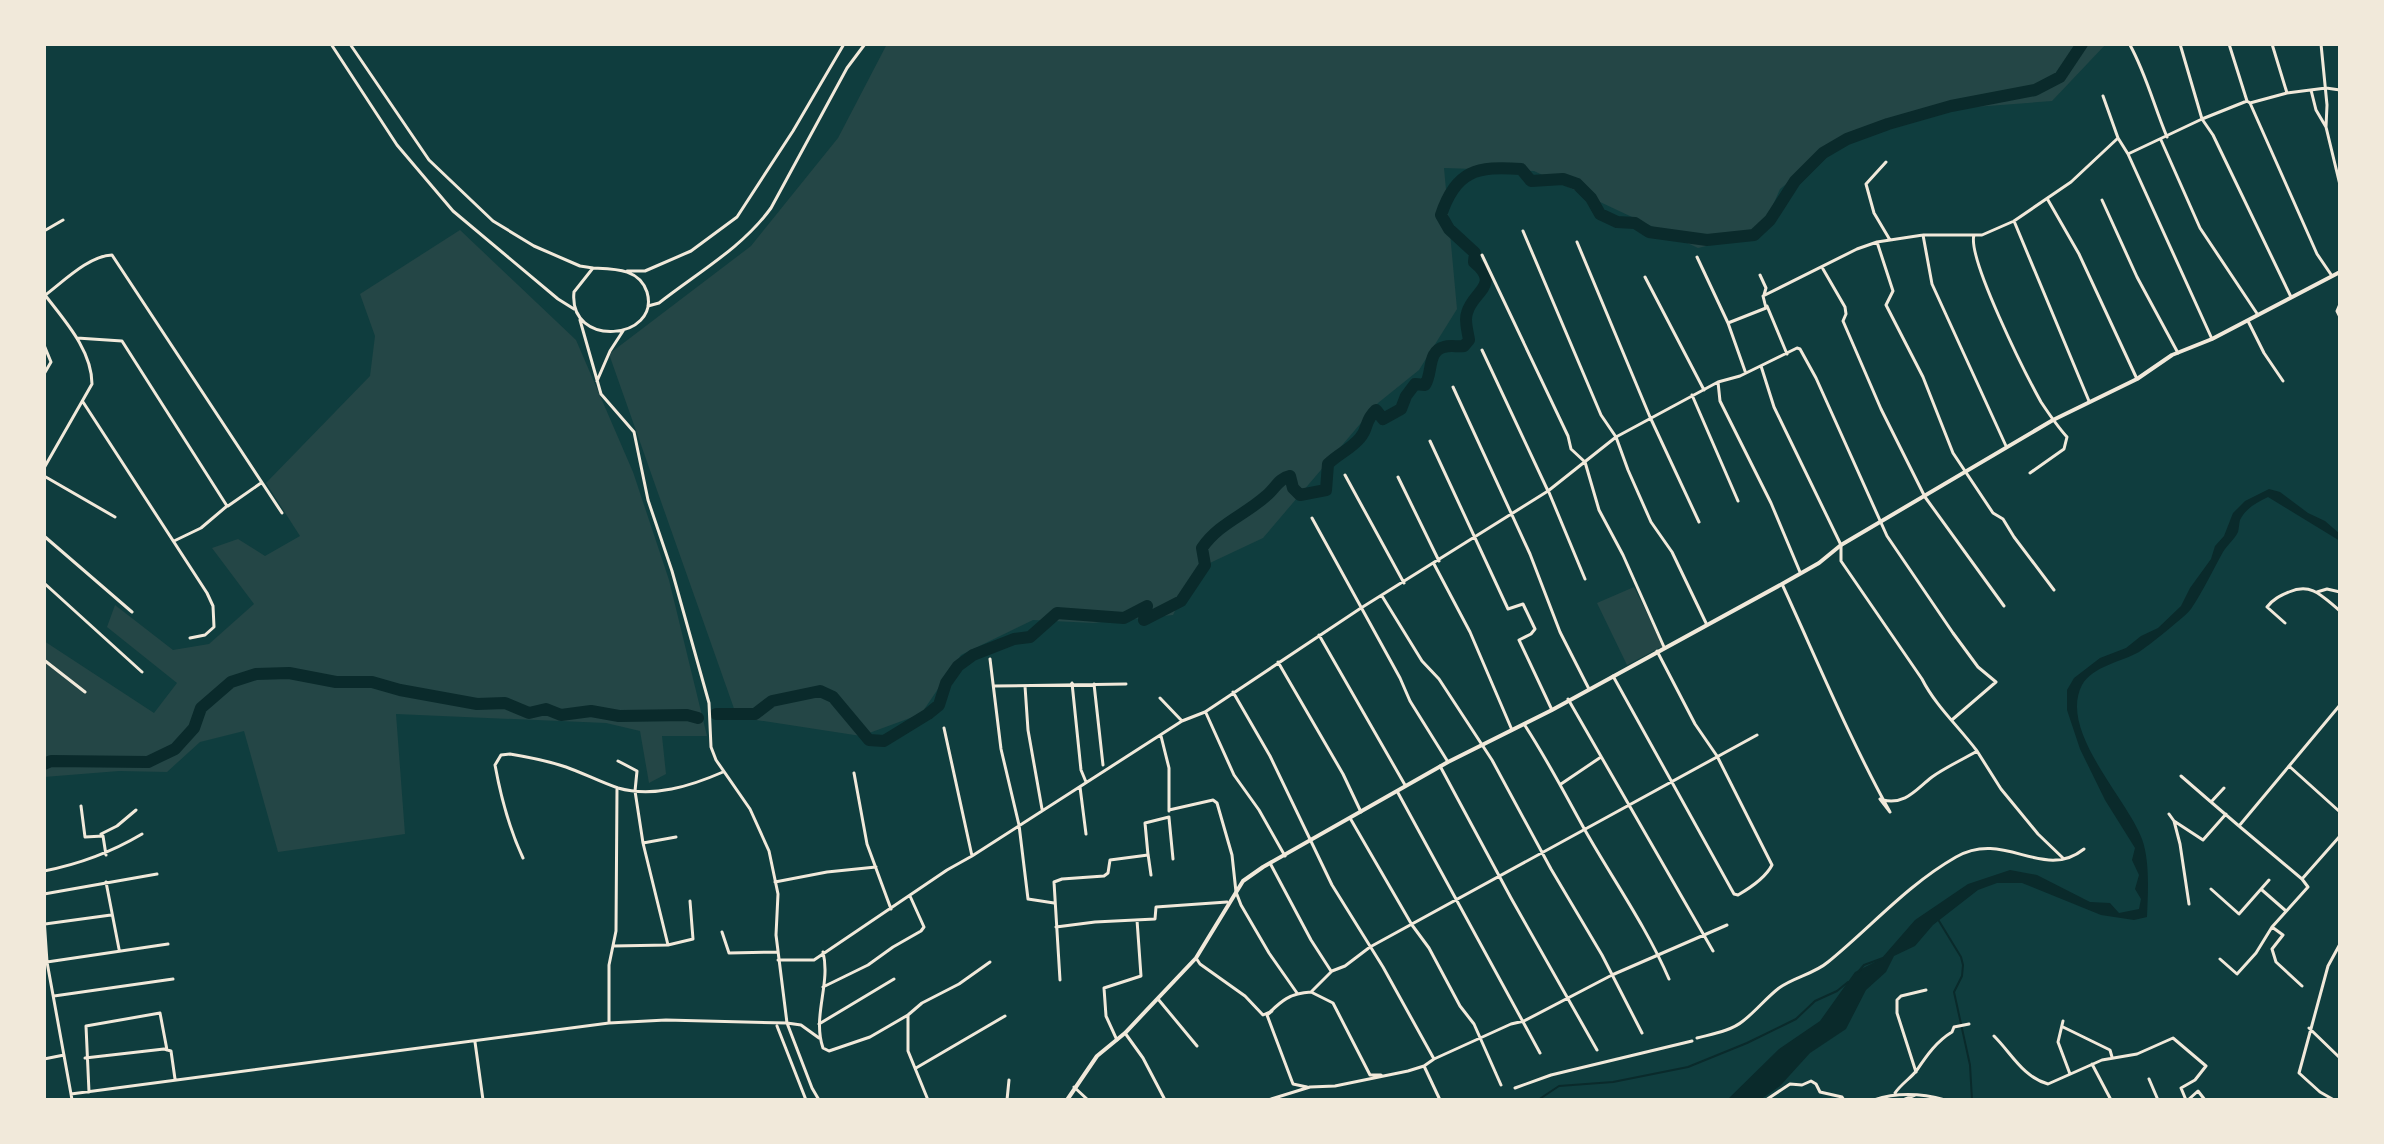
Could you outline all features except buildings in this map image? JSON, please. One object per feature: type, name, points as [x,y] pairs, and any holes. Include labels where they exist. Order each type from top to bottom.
[{"type":"street","points":[[331,44],[397,145],[453,211],[574,309]]},
{"type":"street","points":[[350,44],[429,160],[493,221],[534,246],[580,266],[627,271],[645,271],[691,251],[737,217],[844,44]]},
{"type":"street","points":[[648,306],[659,303],[723,256],[761,222],[847,68],[865,44]]},
{"type":"street","points":[[2180,44],[2202,119],[2213,135],[2291,297]]},
{"type":"street","points":[[2229,44],[2248,102],[2317,254],[2332,276]]},
{"type":"street","points":[[2272,44],[2287,93]]},
{"type":"street","points":[[2321,44],[2326,127],[2340,185]]},
{"type":"street","points":[[2130,45],[2167,137]]},
{"type":"street","points":[[2311,89],[2316,110],[2326,127]]},
{"type":"street","points":[[2128,154],[2202,119],[2248,102],[2311,89],[2340,90]]},
{"type":"street","points":[[2103,96],[2118,138],[2212,339]]},
{"type":"street","points":[[1763,296],[1877,242],[1923,235],[1982,235],[2014,221],[2048,200],[2118,138]]},
{"type":"street","points":[[2161,140],[2200,228],[2258,315]]},
{"type":"street","points":[[1886,162],[1866,184],[1874,213],[1890,240]]},
{"type":"street","points":[[2048,200],[2079,254],[2137,379]]},
{"type":"street","points":[[2102,200],[2132,267],[2178,353]]},
{"type":"street","points":[[44,231],[63,220]]},
{"type":"street","points":[[2014,221],[2089,401]]},
{"type":"street","points":[[1523,231],[1601,415],[1616,437],[1651,522],[1672,552],[1706,624]]},
{"type":"street","points":[[1923,235],[1932,284],[2007,448]]},
{"type":"street","points":[[1974,235],[1972,244],[1980,268],[2016,354],[2053,420],[2067,437],[2064,449],[2030,473]]},
{"type":"street","points":[[1577,242],[1650,417],[1699,522]]},
{"type":"street","points":[[1877,242],[1893,291],[1886,305],[1923,377],[1953,453],[1993,513],[2003,519],[2054,590]]},
{"type":"street","points":[[44,468],[91,387],[92,377],[77,338],[45,295],[78,270],[112,255],[282,513]]},
{"type":"street","points":[[1482,255],[1571,449],[1585,462],[1599,510],[1664,647]]},
{"type":"street","points":[[1697,257],[1728,323],[1745,372]]},
{"type":"street","points":[[593,268],[574,292],[574,309],[604,399],[634,432],[648,500],[707,693],[711,747],[750,809],[769,851],[778,894],[777,952],[787,1023],[819,1100]]},
{"type":"street","points":[[1822,268],[1844,304],[1846,311],[1843,321],[1881,409],[1925,497],[2004,606]]},
{"type":"street","points":[[580,320],[600,331],[623,330],[638,323],[648,306],[644,285],[627,271]]},
{"type":"street","points":[[1067,1100],[1097,1056],[1125,1033],[1196,958],[1243,881],[1270,863],[1440,766],[1552,710],[1782,584],[1819,563],[1841,545],[2053,420],[2340,272]]},
{"type":"street","points":[[1728,323],[1766,308],[1763,296],[1766,288],[1760,275]]},
{"type":"street","points":[[1645,277],[1704,390]]},
{"type":"street","points":[[1763,296],[1787,354]]},
{"type":"street","points":[[2340,304],[2337,311],[2340,317]]},
{"type":"street","points":[[2248,321],[2283,381]]},
{"type":"street","points":[[597,381],[623,330]]},
{"type":"street","points":[[77,338],[122,341],[227,507]]},
{"type":"street","points":[[44,345],[51,362],[44,374]]},
{"type":"street","points":[[778,960],[814,960],[947,870],[1182,721],[1205,712],[1319,635],[1512,514],[1616,437],[1718,382],[1740,376],[1800,349],[1895,549],[1978,667],[1996,682],[1953,719]]},
{"type":"street","points":[[1482,350],[1548,490],[1585,579]]},
{"type":"street","points":[[1761,366],[1774,407],[1841,545],[1841,561],[1930,694],[1977,751],[2001,789],[2038,834],[2064,859]]},
{"type":"street","points":[[1718,382],[1720,401],[1771,503],[1800,572]]},
{"type":"street","points":[[1453,387],[1490,465],[1500,495],[1530,554],[1555,623],[1589,689]]},
{"type":"street","points":[[1692,395],[1738,501]]},
{"type":"street","points":[[83,402],[197,575],[213,606],[214,627],[205,635],[190,638]]},
{"type":"street","points":[[1430,441],[1508,609],[1523,604],[1535,629],[1519,640],[1552,710]]},
{"type":"street","points":[[1345,475],[1404,583]]},
{"type":"street","points":[[44,476],[115,517]]},
{"type":"street","points":[[1398,477],[1439,561]]},
{"type":"street","points":[[174,541],[201,528],[261,483]]},
{"type":"street","points":[[1312,518],[1410,701],[1448,762]]},
{"type":"street","points":[[44,536],[132,612]]},
{"type":"street","points":[[1434,564],[1465,620],[1512,730]]},
{"type":"street","points":[[44,583],[142,672]]},
{"type":"street","points":[[1782,584],[1858,754],[1871,777],[1877,789],[1883,800],[1890,812],[1880,799],[1892,802],[1907,798],[1931,778],[1977,751]]},
{"type":"street","points":[[2285,623],[2267,607],[2271,601],[2300,587],[2312,588],[2340,611]]},
{"type":"street","points":[[2317,592],[2327,589],[2340,592]]},
{"type":"street","points":[[1382,596],[1422,661],[1439,679],[1483,744],[1642,1033]]},
{"type":"street","points":[[1319,635],[1406,787]]},
{"type":"street","points":[[1613,676],[1734,894],[1738,895],[1769,871],[1772,865],[1717,756],[1695,724],[1657,651]]},
{"type":"street","points":[[990,659],[1001,749],[1019,825],[1028,899],[1054,903]]},
{"type":"street","points":[[44,660],[85,692]]},
{"type":"street","points":[[1278,662],[1343,774],[1361,812]]},
{"type":"street","points":[[1072,683],[1081,770],[1086,782]]},
{"type":"street","points":[[1094,684],[1103,765]]},
{"type":"street","points":[[994,686],[1126,684]]},
{"type":"street","points":[[1025,686],[1028,730],[1042,811]]},
{"type":"street","points":[[1233,692],[1270,756],[1332,885],[1434,1059]]},
{"type":"street","points":[[1160,698],[1182,721]]},
{"type":"street","points":[[1568,699],[1713,951]]},
{"type":"street","points":[[2239,826],[2340,705]]},
{"type":"street","points":[[1205,712],[1234,775],[1259,810],[1285,856]]},
{"type":"street","points":[[1524,724],[1561,784],[1669,979]]},
{"type":"street","points":[[944,728],[972,856]]},
{"type":"street","points":[[1311,992],[1332,971],[1345,966],[1370,947],[1757,735]]},
{"type":"street","points":[[1161,736],[1169,768],[1173,859]]},
{"type":"street","points":[[523,858],[502,802],[495,765],[501,755],[510,754],[563,766],[617,788],[635,791],[663,791],[724,771]]},
{"type":"street","points":[[1561,784],[1601,757]]},
{"type":"street","points":[[618,761],[637,771],[635,791],[643,843],[668,945]]},
{"type":"street","points":[[1440,766],[1597,1050]]},
{"type":"street","points":[[2289,766],[2340,812]]},
{"type":"street","points":[[854,773],[867,844],[891,909]]},
{"type":"street","points":[[2181,776],[2308,887],[2272,927],[2256,953],[2237,974],[2220,959]]},
{"type":"street","points":[[1080,787],[1086,834]]},
{"type":"street","points":[[609,1023],[607,987],[617,905],[617,788]]},
{"type":"street","points":[[2211,802],[2224,788]]},
{"type":"street","points":[[1397,791],[1540,1053]]},
{"type":"street","points":[[1169,810],[1213,800],[1217,803],[1232,855],[1236,892],[1241,905],[1297,993]]},
{"type":"street","points":[[81,806],[85,837]]},
{"type":"street","points":[[85,837],[107,832],[136,810]]},
{"type":"street","points":[[2169,814],[2180,844],[2189,904]]},
{"type":"street","points":[[2174,821],[2203,840],[2226,814]]},
{"type":"street","points":[[1151,875],[1145,823],[1169,817]]},
{"type":"street","points":[[1350,818],[1481,1038],[1501,1085]]},
{"type":"street","points":[[44,871],[106,855],[142,834]]},
{"type":"street","points":[[85,837],[103,836],[106,855]]},
{"type":"street","points":[[2302,879],[2340,836]]},
{"type":"street","points":[[643,843],[676,837]]},
{"type":"street","points":[[1697,1038],[1741,1023],[1782,986],[1820,968],[1883,911],[1933,871],[1959,855],[1977,847],[2000,847],[2053,862],[2084,849]]},
{"type":"street","points":[[1060,980],[1052,885],[1057,880],[1104,876],[1110,860],[1148,854]]},
{"type":"street","points":[[1270,863],[1311,940],[1332,971]]},
{"type":"street","points":[[775,882],[876,867]]},
{"type":"street","points":[[44,894],[157,874]]},
{"type":"street","points":[[2211,889],[2239,914],[2269,880]]},
{"type":"street","points":[[106,882],[119,951]]},
{"type":"street","points":[[2262,890],[2287,912]]},
{"type":"street","points":[[823,987],[868,965],[921,931],[924,927],[910,896]]},
{"type":"street","points":[[613,946],[668,945],[693,939],[690,901]]},
{"type":"street","points":[[1056,927],[1156,919],[1157,907],[1227,902]]},
{"type":"street","points":[[45,924],[111,915]]},
{"type":"street","points":[[44,918],[47,962],[72,1100]]},
{"type":"street","points":[[1117,1040],[1106,1016],[1104,988],[1141,976],[1137,920]]},
{"type":"street","points":[[1267,1015],[1293,1084],[1335,1086],[1424,1066],[1524,1021],[1612,975],[1727,925]]},
{"type":"street","points":[[2272,927],[2283,935],[2272,949],[2276,962],[2302,986]]},
{"type":"street","points":[[722,932],[729,953],[777,952]]},
{"type":"street","points":[[47,962],[168,944]]},
{"type":"street","points":[[2334,1100],[2299,1073],[2328,966],[2340,944]]},
{"type":"street","points":[[823,952],[828,969],[818,1025],[823,1048],[829,1051],[870,1037],[990,962]]},
{"type":"street","points":[[1196,958],[1245,996],[1263,1015],[1272,1011],[1267,1015]]},
{"type":"street","points":[[54,996],[173,979]]},
{"type":"street","points":[[818,1025],[894,979]]},
{"type":"street","points":[[1916,1072],[1897,1013],[1897,1000],[1901,996],[1926,990]]},
{"type":"street","points":[[1267,1015],[1281,1000],[1297,993],[1311,992],[1333,1003],[1370,1075],[1388,1075]]},
{"type":"street","points":[[1158,999],[1197,1046]]},
{"type":"street","points":[[89,1092],[85,1058],[86,1026],[160,1013],[167,1050]]},
{"type":"street","points":[[908,1015],[908,1051],[928,1100]]},
{"type":"street","points":[[916,1068],[1005,1016]]},
{"type":"street","points":[[71,1094],[609,1023],[666,1020],[787,1023],[801,1025],[819,1038]]},
{"type":"street","points":[[2063,1021],[2058,1042],[2070,1074]]},
{"type":"street","points":[[1895,1093],[1954,1027],[1964,1024]]},
{"type":"street","points":[[777,1026],[806,1100]]},
{"type":"street","points":[[2063,1027],[2110,1050],[2112,1057]]},
{"type":"street","points":[[2309,1028],[2340,1058]]},
{"type":"street","points":[[1125,1033],[1143,1058],[1165,1100]]},
{"type":"street","points":[[1994,1036],[2033,1079],[2048,1084],[2092,1064],[2112,1057],[2137,1054],[2173,1038],[2206,1066],[2195,1080],[2181,1088],[2187,1100],[2198,1091],[2205,1100]]},
{"type":"street","points":[[1515,1088],[1551,1075],[1692,1041]]},
{"type":"street","points":[[475,1042],[483,1100]]},
{"type":"street","points":[[85,1058],[167,1050],[171,1051],[175,1079]]},
{"type":"street","points":[[44,1059],[64,1055]]},
{"type":"street","points":[[2092,1064],[2111,1100]]},
{"type":"street","points":[[1424,1066],[1440,1100]]},
{"type":"street","points":[[2149,1079],[2158,1100]]},
{"type":"street","points":[[1007,1100],[1009,1080]]},
{"type":"street","points":[[1766,1100],[1790,1084],[1802,1085],[1811,1081],[1820,1092],[1844,1100]]},
{"type":"street","points":[[1074,1087],[1088,1100]]},
{"type":"street","points":[[1268,1100],[1310,1087]]},
{"type":"street","points":[[1874,1100],[1895,1093],[1945,1100]]},
{"type":"street","points":[[1903,1100],[1919,1094]]},
{"type":"shaded area","points":[[887,44],[2106,44],[2052,101],[1961,108],[1855,131],[1780,189],[1761,233],[1698,248],[1534,171],[1444,168],[1457,309],[1419,370],[1378,403],[1263,538],[1195,570],[1173,615],[1093,623],[1033,620],[961,655],[921,714],[861,736],[737,717],[609,354],[751,246],[838,138]]},
{"type":"shaded area","points":[[460,230],[576,340],[633,472],[669,580],[707,736],[662,736],[666,774],[649,783],[640,731],[606,723],[396,714],[405,834],[278,852],[244,731],[200,742],[167,772],[119,771],[44,777],[44,641],[154,713],[177,683],[107,627],[115,605],[173,650],[209,644],[254,604],[212,548],[238,539],[265,556],[300,536],[266,483],[370,376],[375,336],[360,294]]},
{"type":"shaded area","points":[[2269,489],[2280,492],[2308,513],[2325,521],[2340,534],[2340,541],[2268,497],[2260,501],[2242,516],[2237,535],[2223,552],[2188,613],[2139,652],[2093,673],[2082,685],[2077,703],[2079,723],[2086,743],[2134,822],[2145,848],[2147,917],[2134,920],[2101,915],[2022,883],[1997,883],[1978,890],[1933,925],[1915,946],[1894,956],[1886,972],[1866,990],[1846,1029],[1810,1053],[1780,1086],[1760,1100],[1727,1100],[1779,1049],[1820,1021],[1855,972],[1881,959],[1915,920],[1968,884],[2010,870],[2037,875],[2090,902],[2110,903],[2119,913],[2139,909],[2141,899],[2135,889],[2139,875],[2132,860],[2135,848],[2105,800],[2080,749],[2067,710],[2067,690],[2074,678],[2100,658],[2126,648],[2158,628],[2181,606],[2211,559],[2215,546],[2224,536],[2233,513],[2245,501]]},
{"type":"shaded area","points":[[1634,587],[1663,646],[1627,665],[1597,603]]},
{"type":"waterway","points":[[716,714],[755,714],[772,701],[820,691],[833,697],[869,740],[884,741],[939,705],[946,683],[958,666],[973,655],[1014,639],[1030,637],[1057,613],[1124,618],[1147,606],[1144,620],[1181,601],[1205,565],[1202,548],[1216,532],[1258,503],[1286,477],[1290,476],[1293,488],[1300,495],[1326,490],[1328,464],[1360,438],[1376,410],[1383,419],[1401,409],[1415,384],[1425,385],[1435,353],[1446,346],[1464,346],[1469,340],[1466,316],[1483,288],[1485,277],[1474,262],[1475,253],[1449,229],[1441,215],[1454,188],[1470,174],[1480,170],[1521,169],[1531,181],[1563,179],[1577,184],[1591,198],[1600,214],[1617,222],[1635,223],[1649,232],[1707,240],[1754,235],[1770,220],[1795,181],[1823,153],[1847,139],[1951,106],[2035,90],[2060,77],[2082,44]]},
{"type":"waterway","points":[[44,764],[51,761],[148,762],[175,749],[194,728],[201,708],[231,682],[256,674],[289,673],[336,682],[372,682],[477,704],[505,703],[529,713],[546,709],[561,715],[591,711],[619,716],[687,715],[698,718]]},
{"type":"waterway","points":[[1939,921],[1963,965],[1962,976],[1954,992],[1970,1065],[1972,1100]]},
{"type":"waterway","points":[[1858,972],[1864,965],[1883,958]]},
{"type":"waterway","points":[[1538,1100],[1559,1086],[1613,1082],[1688,1067],[1796,1019],[1815,1001],[1848,982]]}]
